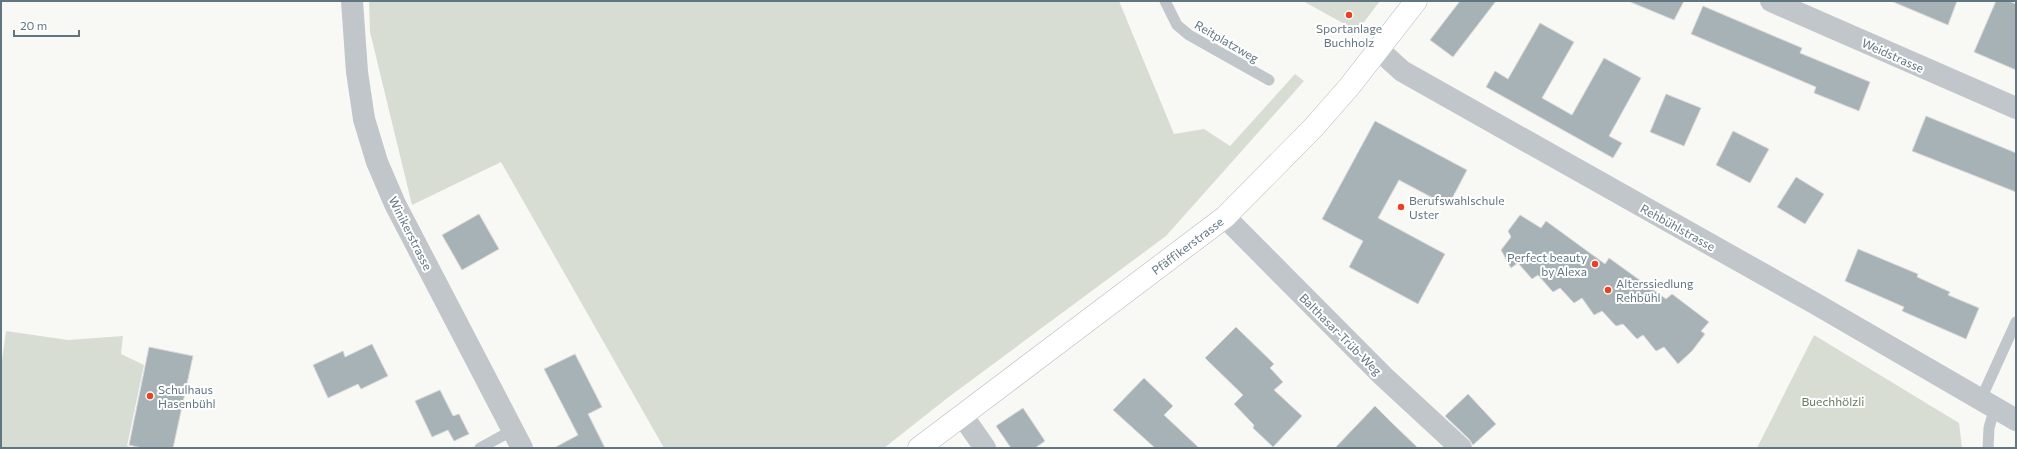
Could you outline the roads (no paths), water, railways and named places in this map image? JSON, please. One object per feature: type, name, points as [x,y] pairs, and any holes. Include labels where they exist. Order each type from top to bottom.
[{"type":"main road","name":"Pfäffikerstrasse","points":[[919,448],[1225,217],[1318,122],[1349,87],[1416,1]]},
{"type":"street","name":"Winikerstrasse","points":[[352,1],[357,72],[364,119],[377,162],[395,204],[517,439]]},
{"type":"street","name":"Weidstrasse","points":[[1771,1],[2016,108]]},
{"type":"street","name":"Rehbühlstrasse","points":[[1379,50],[1402,71],[2016,420]]},
{"type":"street","name":"Balthasar-Trüb-Weg","points":[[1225,217],[1383,376],[1461,448]]},
{"type":"street","points":[[962,415],[985,448]]},
{"type":"lane","name":"Reitplatzweg","points":[[1165,1],[1177,25],[1189,35],[1269,80]]},
{"type":"lane","points":[[1988,448],[1988,403],[2016,322]]},
{"type":"lane","points":[[480,448],[517,439]]},
{"type":"place","name":"Sportanlage Buchholz","points":[[1349,15]]},
{"type":"place","name":"Berufswahlschule Uster","points":[[1401,207]]},
{"type":"place","name":"Perfect beauty by Alexa","points":[[1595,264]]},
{"type":"place","name":"Alterssiedlung Rehbühl","points":[[1608,290]]},
{"type":"place","name":"Schulhaus Hasenbühl","points":[[150,396]]},
{"type":"park label","name":"Buechhölzli","points":[[1833,401]]}]
